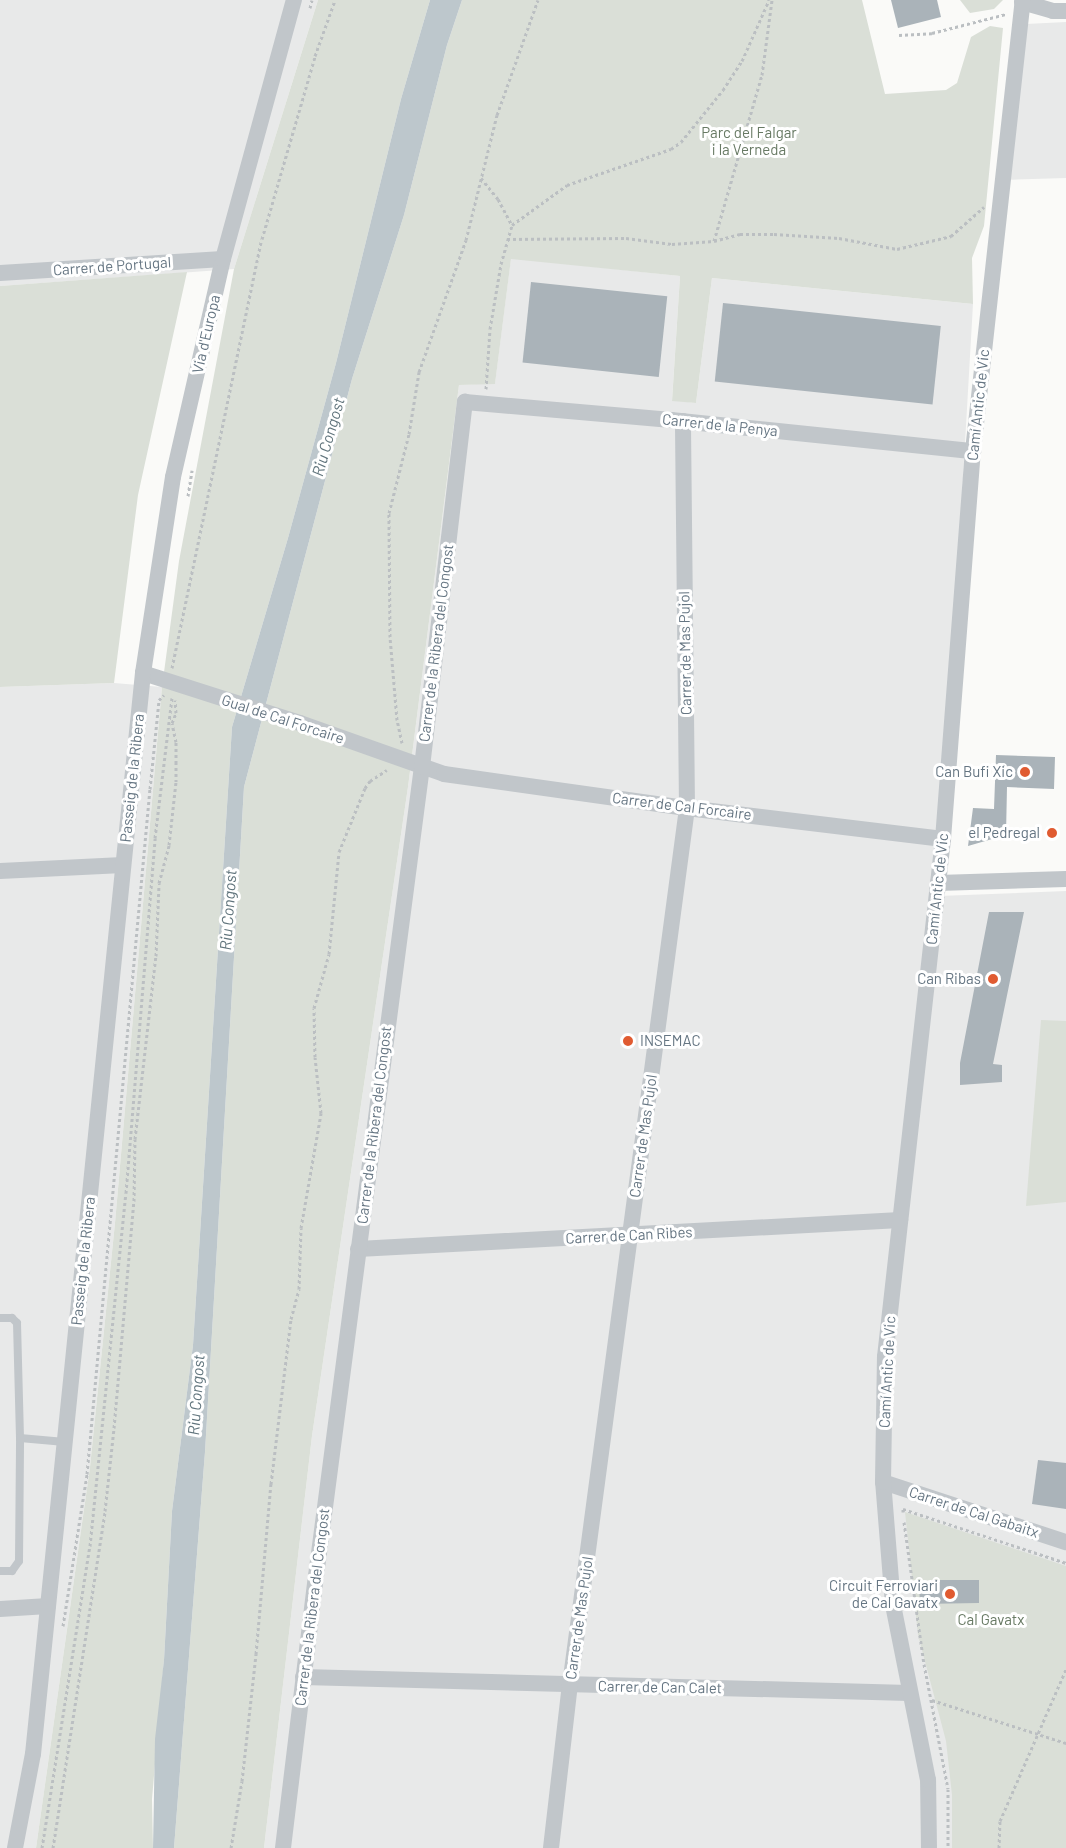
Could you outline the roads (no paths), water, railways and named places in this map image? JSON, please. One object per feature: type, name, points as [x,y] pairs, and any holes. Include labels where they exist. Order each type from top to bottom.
[{"type":"street","name":"Via d'Europa","points":[[143,673],[173,477],[223,259],[294,0]]},
{"type":"street","points":[[1022,6],[1066,11]]},
{"type":"street","name":"Camí Antic de Vic","points":[[928,1848],[928,1780],[893,1605],[883,1482],[885,1357],[943,839],[974,451],[1022,6]]},
{"type":"street","name":"Carrer de Portugal","points":[[0,273],[223,259]]},
{"type":"street","name":"Carrer de la Penya","points":[[465,402],[682,421],[974,451]]},
{"type":"street","name":"Carrer de la Ribera del Congost","points":[[283,1848],[358,1249],[414,764],[465,402]]},
{"type":"street","name":"Carrer de Mas Pujol","points":[[551,1848],[570,1685],[687,808],[682,421]]},
{"type":"street","name":"Gual de Cal Forcaire","points":[[143,673],[174,685],[300,723],[414,764]]},
{"type":"street","name":"Passeig de la Ribera","points":[[15,1848],[33,1754],[143,673]]},
{"type":"street","name":"Carrer de Cal Forcaire","points":[[414,764],[444,774],[687,808],[943,839]]},
{"type":"street","points":[[0,871],[123,865]]},
{"type":"street","points":[[938,884],[1066,879]]},
{"type":"street","name":"Carrer de Can Ribes","points":[[358,1249],[900,1220]]},
{"type":"street","name":"Carrer de Cal Gabaitx","points":[[883,1482],[1066,1542]]},
{"type":"street","points":[[0,1609],[48,1606]]},
{"type":"street","name":"Carrer de Can Calet","points":[[303,1677],[909,1694]]},
{"type":"lane","points":[[0,1318],[12,1318],[17,1323],[20,1438],[19,1560],[12,1570],[0,1571]]},
{"type":"lane","points":[[20,1438],[65,1442]]},
{"type":"water","name":"Riu Congost","points":[[430,0],[462,0],[447,45],[404,215],[352,379],[244,787],[205,1452],[174,1848],[153,1848],[155,1739],[164,1660],[172,1511],[193,1345],[232,727],[288,538],[336,363],[401,99]]},
{"type":"place","name":"Can Bufi Xic","points":[[1025,772]]},
{"type":"place","name":"el Pedregal","points":[[1052,833]]},
{"type":"place","name":"Can Ribas","points":[[993,979]]},
{"type":"place","name":"INSEMAC","points":[[628,1041]]},
{"type":"place","name":"Circuit Ferroviari de Cal Gavatx","points":[[950,1594]]},
{"type":"park label","name":"Parc del Falgar i la Verneda","points":[[749,140]]},
{"type":"park label","name":"Cal Gavatx","points":[[991,1620]]}]
